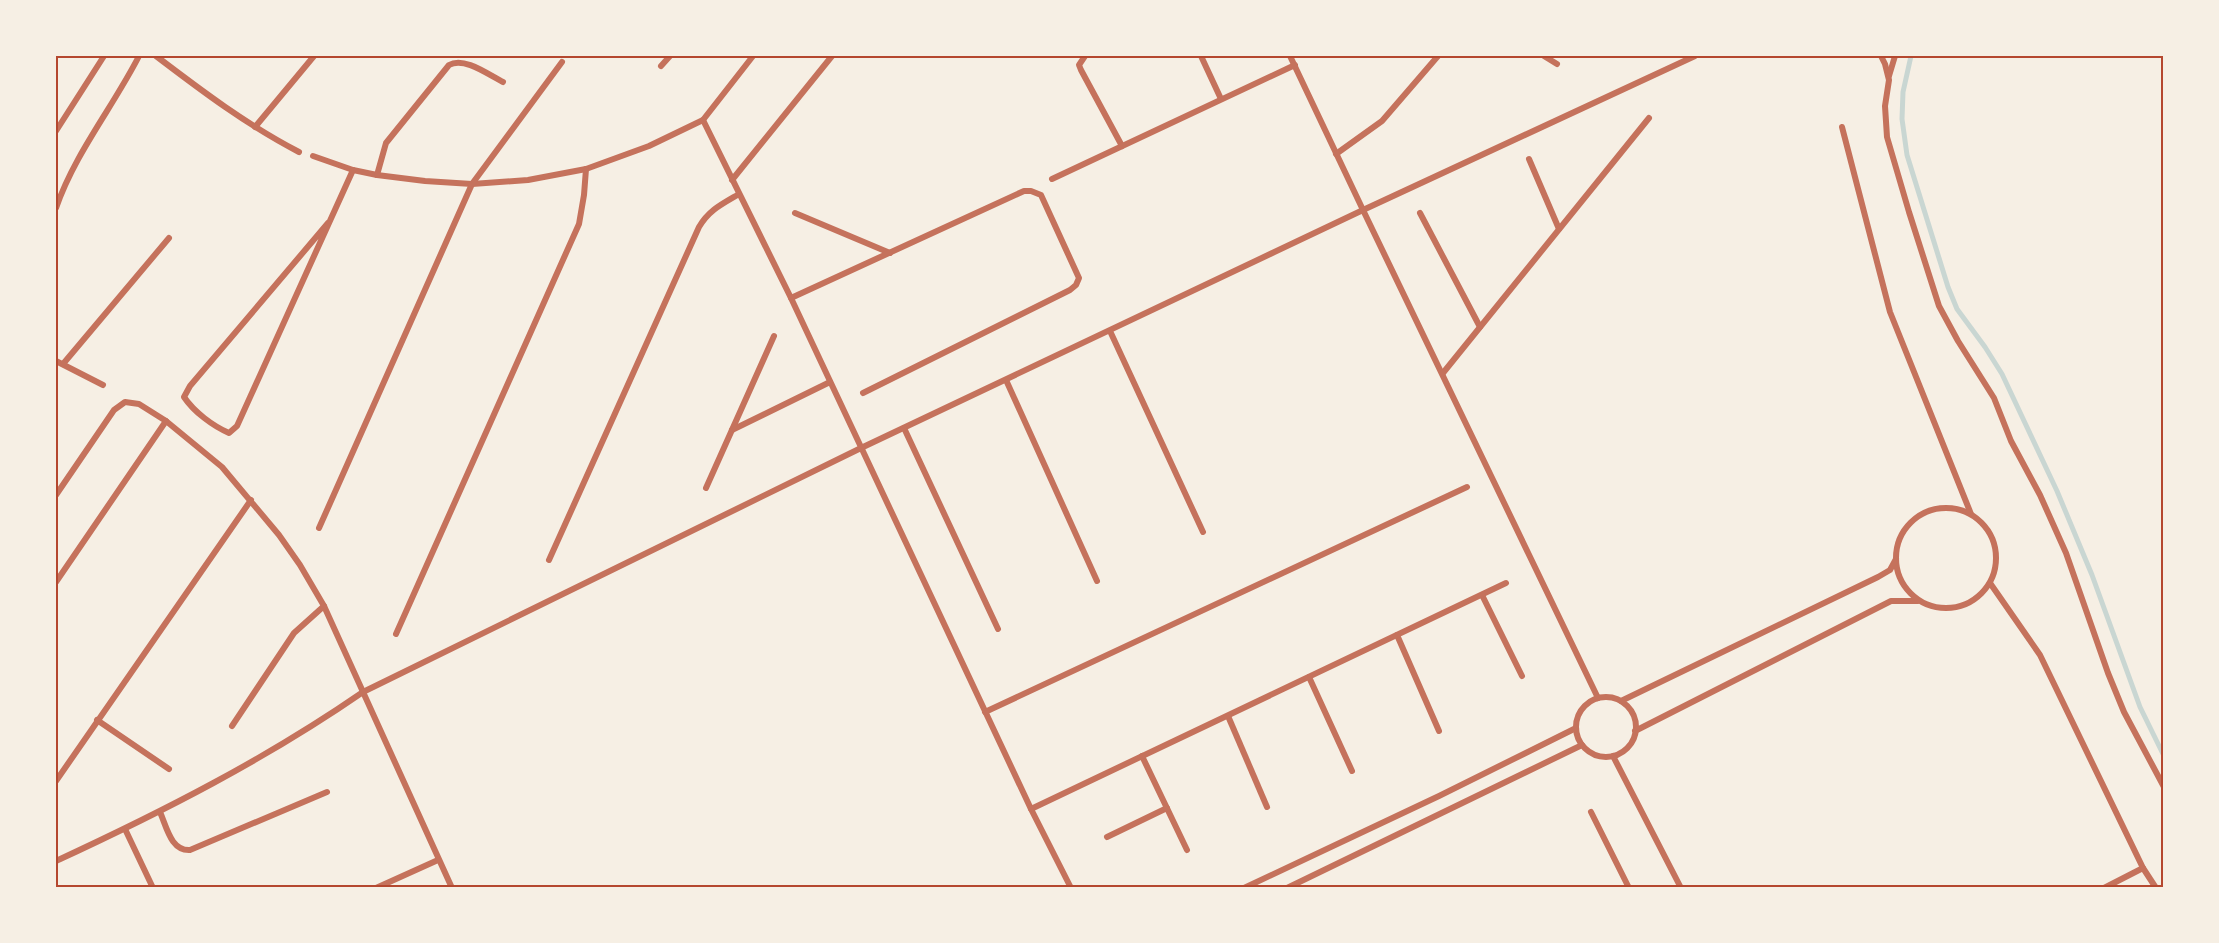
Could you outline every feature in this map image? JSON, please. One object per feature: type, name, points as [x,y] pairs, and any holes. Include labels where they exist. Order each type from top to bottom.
[{"type":"street","points":[[56,131],[104,56]]},
{"type":"street","points":[[56,208],[78,159],[124,85],[139,56]]},
{"type":"street","points":[[156,56],[210,98],[299,152]]},
{"type":"street","points":[[255,127],[314,56]]},
{"type":"street","points":[[661,66],[670,56]]},
{"type":"street","points":[[313,156],[353,170],[425,182],[472,184],[528,180],[586,169],[649,146],[703,120],[753,56]]},
{"type":"street","points":[[732,180],[832,56]]},
{"type":"street","points":[[1085,56],[1080,65],[1081,70],[1122,146]]},
{"type":"street","points":[[1201,56],[1221,99]]},
{"type":"street","points":[[1290,56],[1598,698]]},
{"type":"street","points":[[1336,154],[1382,121],[1438,56]]},
{"type":"street","points":[[1544,56],[1557,64]]},
{"type":"street","points":[[56,861],[160,812],[289,741],[363,692],[861,448],[1362,210],[1695,56]]},
{"type":"street","points":[[1881,56],[1888,80]]},
{"type":"street","points":[[1895,56],[1888,80],[1885,106],[1887,137],[1940,306],[1958,341],[1994,398],[2011,441],[2040,495],[2066,553],[2120,702],[2163,787]]},
{"type":"street","points":[[377,175],[386,143],[449,65],[455,62],[463,63],[503,82]]},
{"type":"street","points":[[320,528],[472,184],[562,62]]},
{"type":"street","points":[[1052,179],[1295,65]]},
{"type":"street","points":[[1443,373],[1649,118]]},
{"type":"street","points":[[703,120],[791,298],[1031,809],[1071,888]]},
{"type":"street","points":[[1842,127],[1890,312],[1971,514]]},
{"type":"street","points":[[1529,159],[1559,229]]},
{"type":"street","points":[[396,634],[579,224],[586,169]]},
{"type":"street","points":[[328,223],[184,397],[190,406],[219,429],[229,433],[237,426],[353,170]]},
{"type":"street","points":[[791,298],[1024,191],[1041,195],[1079,278],[1076,285],[863,393]]},
{"type":"street","points":[[549,560],[699,227],[713,209],[739,194]]},
{"type":"street","points":[[795,213],[890,253]]},
{"type":"street","points":[[1420,213],[1480,327]]},
{"type":"street","points":[[63,364],[169,238]]},
{"type":"street","points":[[1110,331],[1203,532]]},
{"type":"street","points":[[706,488],[774,336]]},
{"type":"street","points":[[56,361],[103,385]]},
{"type":"street","points":[[1006,380],[1097,581]]},
{"type":"street","points":[[732,430],[830,382]]},
{"type":"street","points":[[56,495],[114,410],[125,402],[139,404],[166,421],[222,467],[251,500],[300,566],[324,606],[452,888]]},
{"type":"street","points":[[56,582],[166,421]]},
{"type":"street","points":[[904,428],[998,629]]},
{"type":"street","points":[[985,712],[1467,487]]},
{"type":"street","points":[[56,781],[251,500]]},
{"type":"street","points":[[1635,731],[1891,601],[1903,599],[1920,601],[1947,609],[1972,602],[1990,583],[1997,558],[1990,532],[1971,514],[1959,509],[1933,510],[1921,515],[1911,523],[1903,534],[1898,545],[1896,559],[1898,572],[1903,584],[1920,601]]},
{"type":"street","points":[[1621,701],[1878,577],[1890,570],[1896,559]]},
{"type":"street","points":[[1031,809],[1506,583]]},
{"type":"street","points":[[1990,583],[2040,655],[2143,868],[2156,888]]},
{"type":"street","points":[[1482,595],[1522,676]]},
{"type":"street","points":[[232,726],[294,633],[324,606]]},
{"type":"street","points":[[1397,635],[1439,731]]},
{"type":"street","points":[[1309,677],[1352,771]]},
{"type":"street","points":[[1598,698],[1621,701],[1630,709],[1635,720],[1635,731],[1631,743],[1624,751],[1613,756],[1601,757],[1590,753],[1582,745],[1576,729],[1580,712],[1588,703],[1598,698]]},
{"type":"street","points":[[1228,716],[1267,807]]},
{"type":"street","points":[[97,720],[169,769]]},
{"type":"street","points":[[1244,888],[1576,729]]},
{"type":"street","points":[[1287,888],[1582,745]]},
{"type":"street","points":[[1142,756],[1187,850]]},
{"type":"street","points":[[1613,756],[1681,888]]},
{"type":"street","points":[[160,812],[176,847],[190,850],[327,792]]},
{"type":"street","points":[[1107,837],[1167,808]]},
{"type":"street","points":[[1592,812],[1629,888]]},
{"type":"street","points":[[124,829],[153,888]]},
{"type":"street","points":[[376,888],[438,860]]},
{"type":"street","points":[[2104,888],[2143,868]]},
{"type":"waterway","points":[[1911,56],[1903,92],[1902,119],[1907,155],[1948,287],[1957,309],[2002,374],[2057,491],[2092,575],[2140,707],[2164,756]]}]
